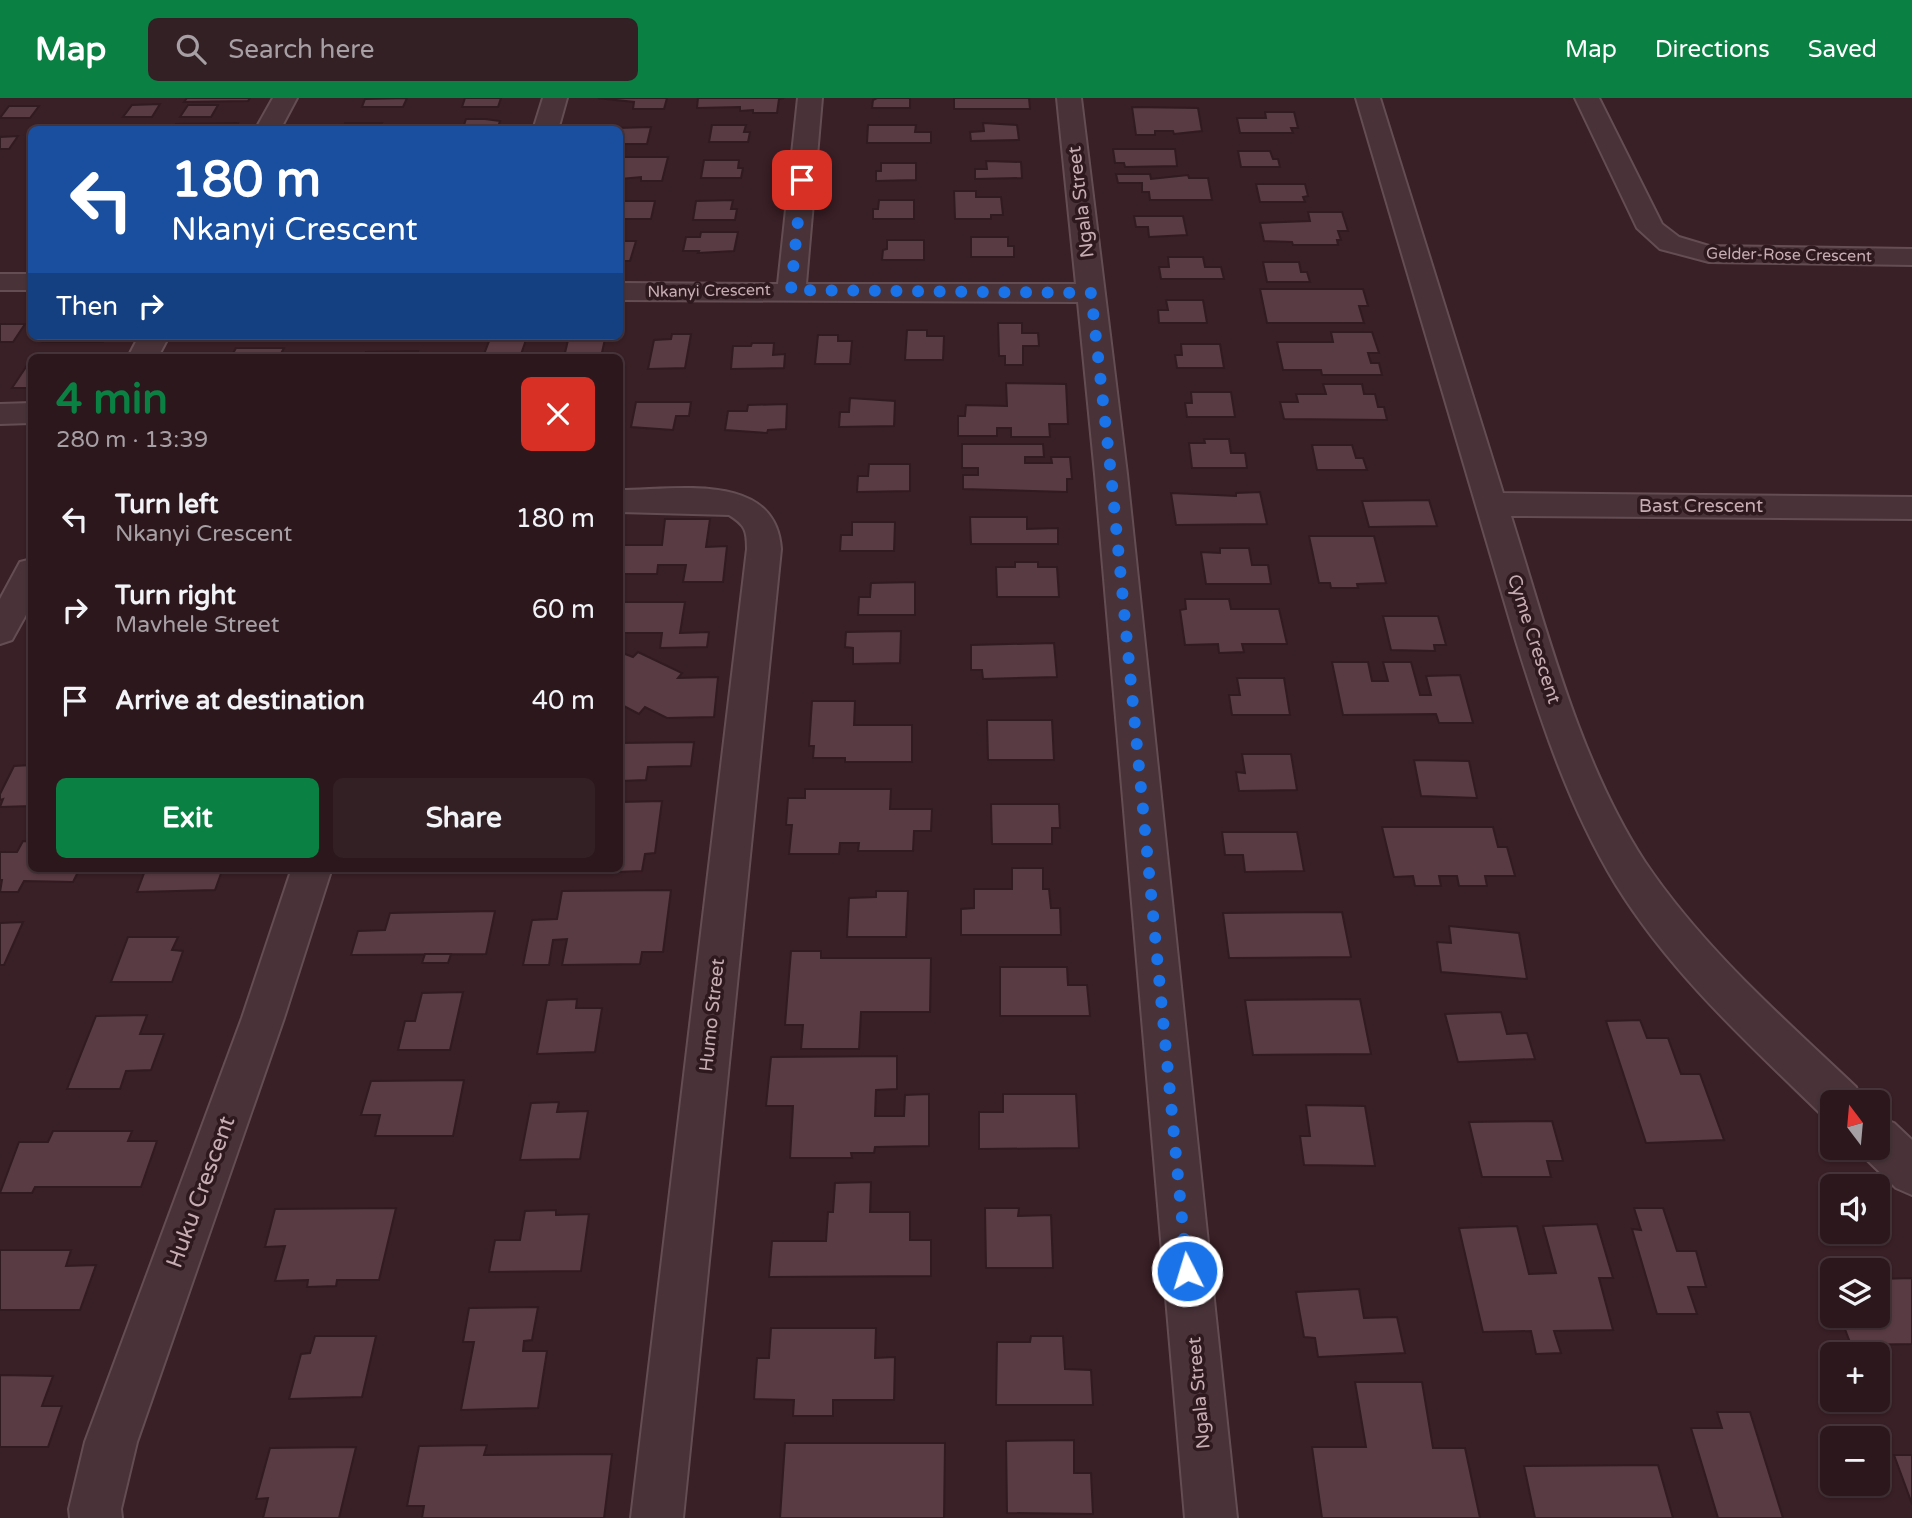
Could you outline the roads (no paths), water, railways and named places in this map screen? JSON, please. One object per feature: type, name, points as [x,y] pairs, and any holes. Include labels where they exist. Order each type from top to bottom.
[{"type":"street","points":[[269,126],[285,98]]},
{"type":"street","points":[[546,126],[555,98]]},
{"type":"street","points":[[791,290],[810,98]]},
{"type":"street","name":"Ngala Street","points":[[1069,98],[1111,474],[1211,1518]]},
{"type":"street","name":"Cyme Crescent","points":[[1368,98],[1544,674],[1581,778],[1630,872],[1677,937],[1738,1003],[1828,1090]]},
{"type":"street","name":"Gelder-Rose Crescent","points":[[1587,98],[1650,228],[1663,241],[1684,250],[1709,254],[1912,257]]},
{"type":"street","points":[[0,282],[28,282]]},
{"type":"street","name":"Nkanyi Crescent","points":[[623,292],[791,290],[1091,293]]},
{"type":"street","points":[[0,414],[28,413]]},
{"type":"street","name":"Humo Street","points":[[623,501],[710,501],[736,504],[754,515],[763,530],[764,549],[657,1518]]},
{"type":"street","name":"Bast Crescent","points":[[1491,504],[1912,508]]},
{"type":"street","points":[[0,631],[20,573]]},
{"type":"street","name":"Huku Crescent","points":[[96,1518],[111,1443],[263,1018],[311,872]]},
{"type":"street","points":[[1890,1151],[1912,1172]]}]
